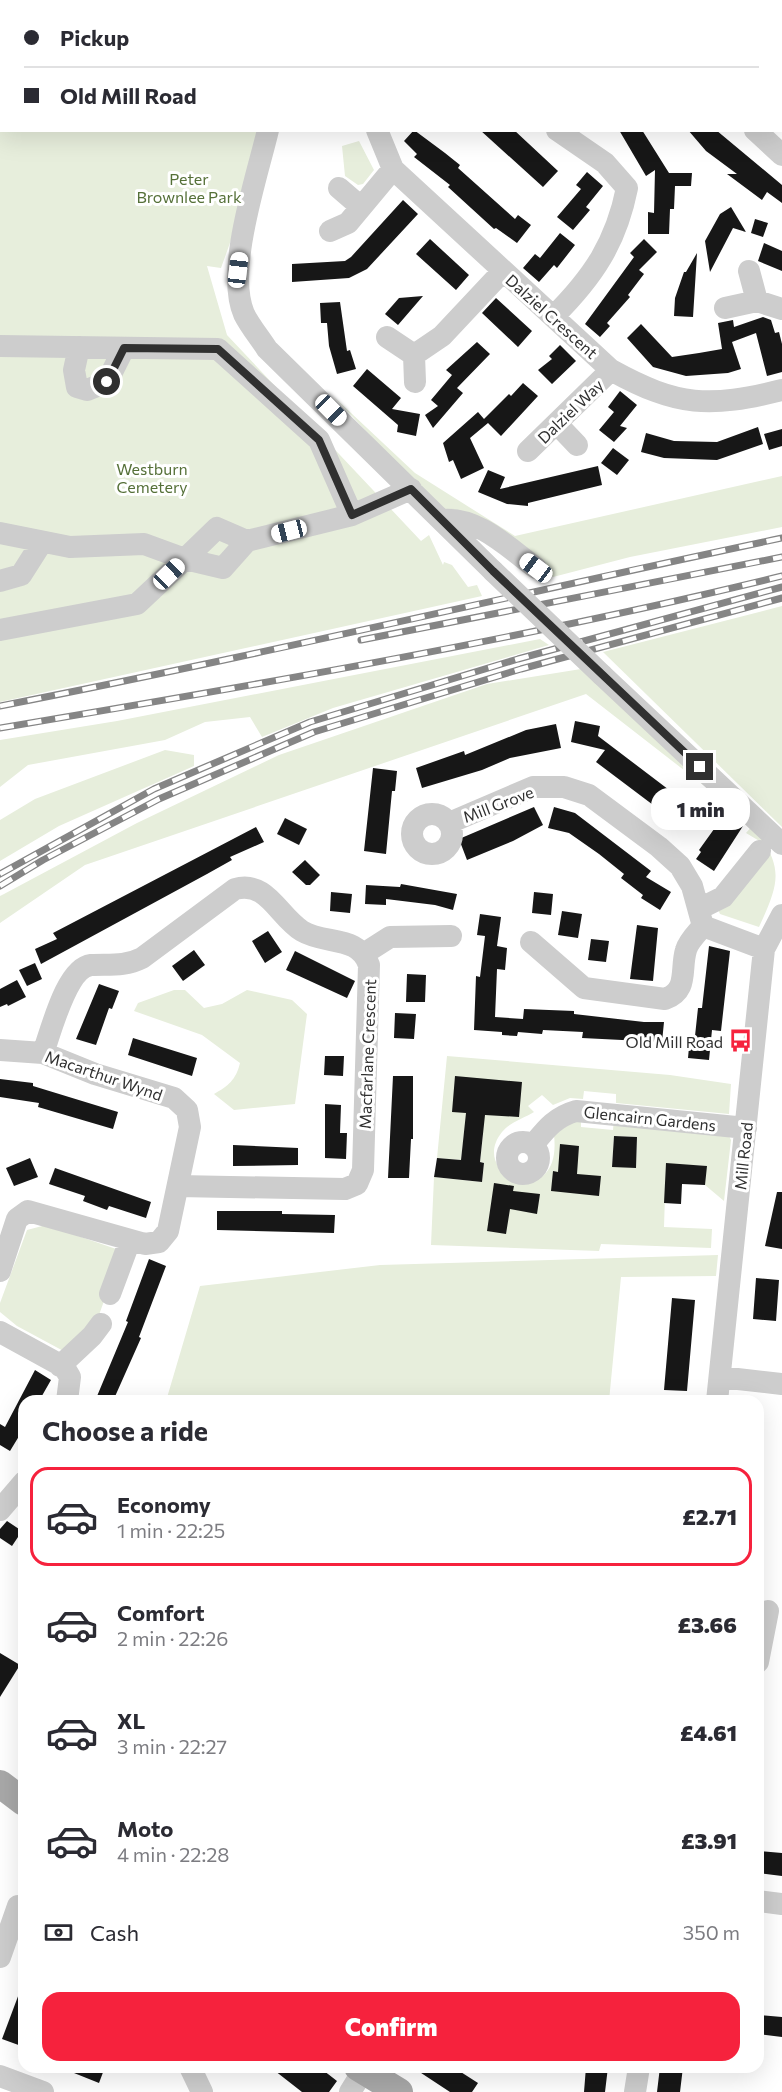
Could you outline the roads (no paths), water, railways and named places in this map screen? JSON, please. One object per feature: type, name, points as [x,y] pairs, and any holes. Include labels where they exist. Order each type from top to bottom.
[{"type":"main road","points":[[0,1784],[18,1798]]},
{"type":"main road","points":[[357,2077],[399,2092]]},
{"type":"street","points":[[268,132],[242,242],[238,270],[244,312],[267,349],[493,571],[782,844]]},
{"type":"street","name":"Dalziel Crescent","points":[[377,132],[393,169],[612,370],[644,388],[705,403],[736,402],[782,390]]},
{"type":"street","points":[[554,316],[581,289],[603,259],[622,214],[627,188],[605,164],[560,132]]},
{"type":"street","points":[[758,132],[778,144]]},
{"type":"street","points":[[330,231],[348,223],[393,169]]},
{"type":"street","points":[[339,188],[361,207]]},
{"type":"street","points":[[414,355],[442,336],[503,271]]},
{"type":"street","points":[[749,271],[757,301]]},
{"type":"street","points":[[725,308],[757,301],[782,309]]},
{"type":"street","points":[[387,338],[414,355]]},
{"type":"street","points":[[0,345],[218,349],[319,440],[352,515]]},
{"type":"street","points":[[79,347],[74,370],[77,387],[87,390],[107,382],[124,348]]},
{"type":"street","points":[[414,355],[415,382]]},
{"type":"street","name":"Dalziel Way","points":[[528,451],[612,370]]},
{"type":"street","points":[[557,424],[576,445]]},
{"type":"street","points":[[0,533],[70,547],[144,544],[184,559],[223,568],[247,541],[352,515],[411,489]]},
{"type":"street","points":[[442,520],[455,519],[488,533],[536,568]]},
{"type":"street","points":[[0,630],[137,604],[217,528],[247,541]]},
{"type":"street","points":[[0,581],[21,575],[42,542]]},
{"type":"street","name":"Mill Grove","points":[[449,823],[533,787],[564,787],[589,795],[659,847],[680,866],[692,886],[701,917]]},
{"type":"street","points":[[531,942],[584,988],[665,999],[675,995],[681,988],[686,948],[701,917],[723,897],[760,851]]},
{"type":"street","points":[[43,1053],[70,979],[80,969],[88,965],[131,964],[235,889],[245,886],[259,889],[302,931],[354,946],[365,952],[390,937],[450,936]]},
{"type":"street","name":"Mill Road","points":[[718,1395],[764,949],[782,915]]},
{"type":"street","points":[[701,917],[764,949]]},
{"type":"street","name":"Macfarlane Crescent","points":[[178,1185],[345,1189],[357,1184],[363,1170],[364,1158],[369,965],[365,952]]},
{"type":"street","name":"Macarthur Wynd","points":[[0,1050],[43,1053],[95,1074],[174,1098],[187,1110],[190,1127],[168,1231],[159,1242],[145,1244],[28,1211],[18,1219],[1,1265]]},
{"type":"street","name":"Glencairn Gardens","points":[[533,1145],[551,1123],[562,1115],[576,1111],[746,1128]]},
{"type":"street","points":[[110,1294],[130,1240]]},
{"type":"street","points":[[60,1366],[92,1336],[101,1324]]},
{"type":"street","points":[[0,1332],[60,1366],[70,1377],[68,1395]]},
{"type":"street","points":[[720,1377],[782,1384]]},
{"type":"street","points":[[764,1634],[769,1611]]},
{"type":"street","points":[[764,1902],[782,1904]]},
{"type":"street","points":[[0,1957],[14,1905]]},
{"type":"street","points":[[193,2073],[202,2092]]},
{"type":"street","points":[[635,2092],[638,2073]]},
{"type":"street","points":[[0,2076],[43,2092]]},
{"type":"railway","points":[[0,706],[196,666],[782,538]]},
{"type":"railway","points":[[361,640],[782,557]]},
{"type":"railway","points":[[0,728],[295,677],[490,640],[782,576]]},
{"type":"railway","points":[[0,874],[154,789],[310,722],[518,659],[782,587]]},
{"type":"railway","points":[[0,886],[43,860],[159,799],[314,732],[521,669],[782,598]]},
{"type":"place","name":"Old Mill Road","points":[[741,1041]]},
{"type":"park label","name":"Peter Brownlee Park","points":[[189,187]]},
{"type":"park label","name":"Westburn Cemetery","points":[[152,477]]}]
